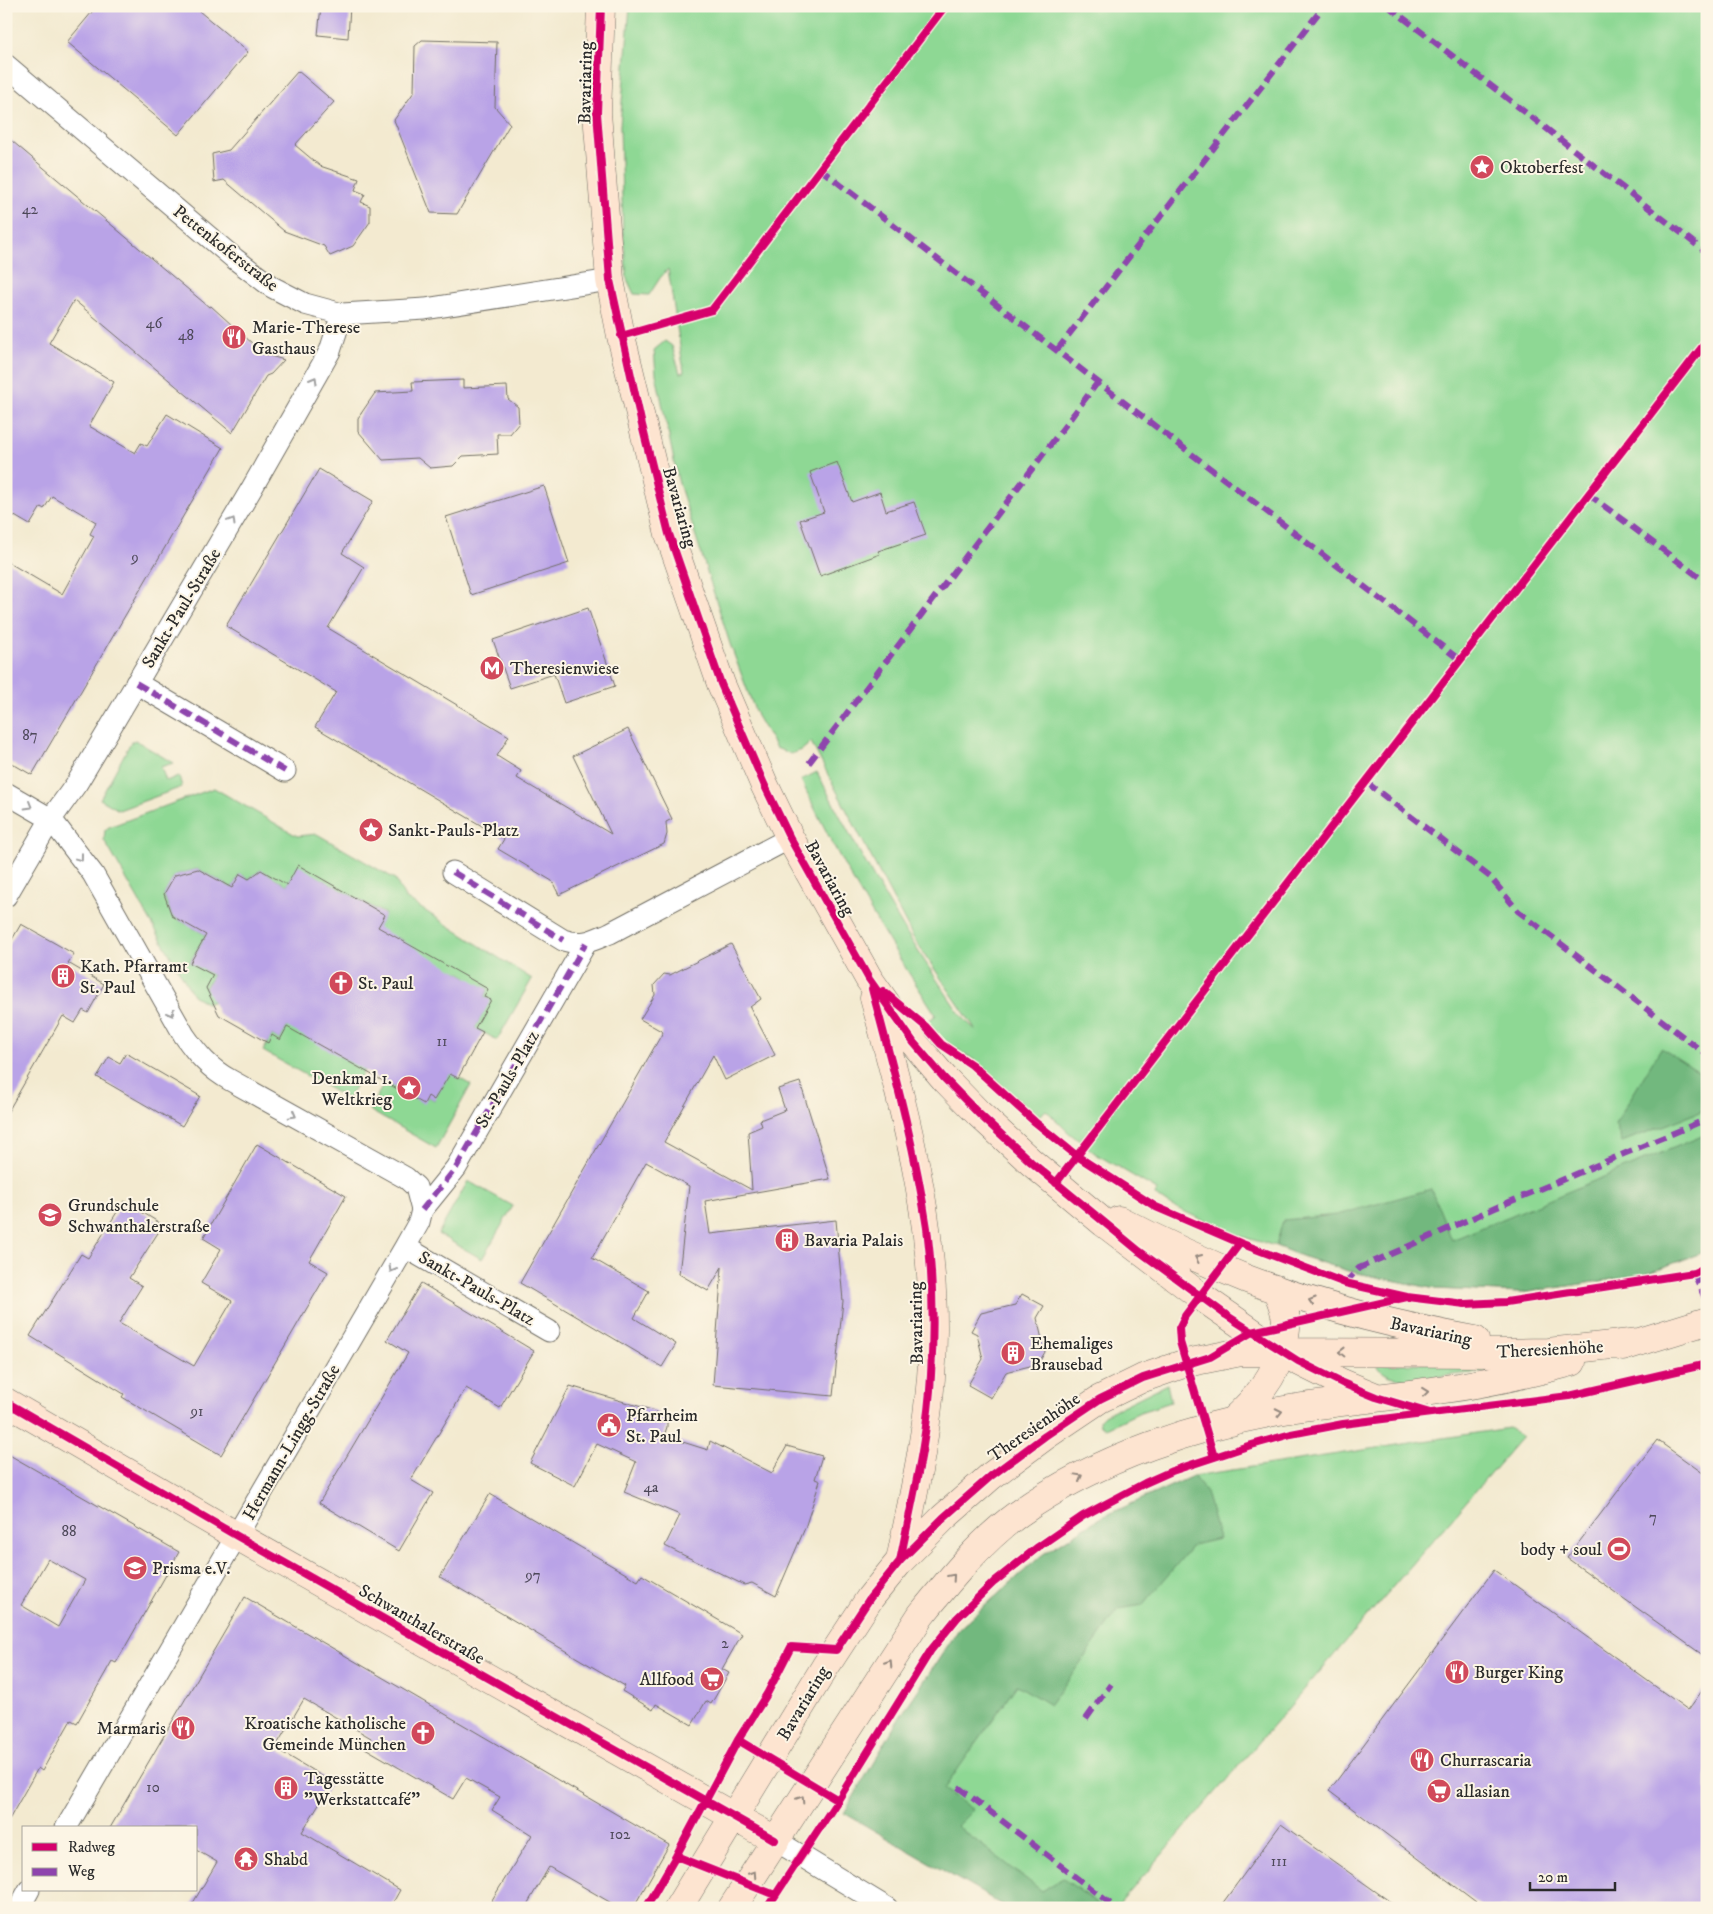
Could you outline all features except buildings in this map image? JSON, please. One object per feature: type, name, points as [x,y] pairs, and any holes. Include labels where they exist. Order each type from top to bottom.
[{"type":"main road","name":"Bavariaring","points":[[601,6],[597,113],[610,280],[641,421],[669,534],[721,684],[764,784],[790,838],[869,979],[914,1043],[944,1078],[1002,1136],[1111,1228],[1176,1279],[1281,1351]]},
{"type":"main road","name":"Bavariaring","points":[[678,1908],[825,1667],[870,1598],[900,1561],[921,1457],[931,1377],[933,1314],[924,1210],[911,1141],[900,1092],[869,979]]},
{"type":"main road","name":"Bavariaring","points":[[1070,1194],[1186,1252],[1276,1289],[1345,1311],[1428,1331],[1548,1352]]},
{"type":"main road","points":[[1231,1422],[1254,1400],[1266,1385],[1281,1351],[1287,1324],[1284,1309],[1276,1289]]},
{"type":"main road","name":"Theresienhöhe","points":[[774,1840],[921,1615],[954,1574],[984,1544],[1017,1515],[1051,1492],[1093,1469],[1132,1452],[1231,1422],[1294,1409],[1438,1390],[1523,1375],[1707,1321]]},
{"type":"main road","name":"Theresienhöhe","points":[[900,1561],[943,1518],[991,1476],[1045,1436],[1100,1399],[1143,1378],[1186,1363],[1241,1352],[1548,1352],[1639,1342]]},
{"type":"main road","name":"Theresienhöhe","points":[[1281,1351],[1334,1380],[1376,1397]]},
{"type":"main road","name":"Schwanthalerstraße","points":[[6,1402],[237,1536],[774,1840]]},
{"type":"main road","points":[[732,1908],[774,1840]]},
{"type":"street","name":"Pettenkoferstraße","points":[[6,65],[235,259],[272,287],[305,304],[342,314],[425,309],[610,280]]},
{"type":"street","name":"Sankt-Paul-Straße","points":[[6,896],[51,819],[76,783],[257,479],[330,351],[342,314]]},
{"type":"street","points":[[136,683],[285,771]]},
{"type":"street","points":[[6,793],[51,819],[93,874],[184,1035],[195,1051],[219,1074],[406,1178],[416,1187],[422,1210]]},
{"type":"street","points":[[454,872],[563,940],[576,944],[586,943],[610,933],[790,838]]},
{"type":"street","name":"St.-Pauls-Platz","points":[[422,1210],[456,1168],[586,943]]},
{"type":"street","name":"Hermann-Lingg-Straße","points":[[67,1826],[405,1247],[419,1222],[422,1210]]},
{"type":"street","name":"Sankt-Pauls-Platz","points":[[405,1247],[550,1330]]},
{"type":"street","name":"Schwanthalerstraße","points":[[774,1840],[887,1908]]},
{"type":"street","points":[[19,1908],[28,1892]]},
{"type":"green space","points":[[630,6],[1707,6],[1707,1251],[1641,1275],[1521,1293],[1436,1289],[1348,1271],[1276,1246],[1235,1235],[1168,1204],[1155,1195],[1157,1190],[1096,1154],[1068,1132],[1046,1110],[1038,1118],[974,1060],[945,1041],[927,1022],[936,1015],[864,900],[831,841],[801,780],[817,772],[903,927],[954,1005],[976,1030],[914,939],[811,742],[802,750],[791,754],[776,748],[757,716],[730,644],[678,480],[656,374],[654,350],[665,341],[672,346],[680,373],[684,372],[668,269],[649,295],[634,294],[627,279],[623,233],[620,126]]},
{"type":"green space","points":[[135,740],[173,763],[161,767],[166,781],[179,776],[182,787],[119,810],[100,799],[131,742]]},
{"type":"green space","points":[[214,788],[297,836],[317,834],[395,879],[405,898],[532,979],[497,1040],[475,1028],[490,1000],[484,997],[488,989],[466,979],[467,977],[462,974],[400,948],[404,941],[398,938],[374,933],[385,914],[298,866],[287,885],[261,870],[249,879],[240,874],[232,888],[198,869],[175,875],[164,895],[172,916],[206,935],[190,962],[213,975],[205,988],[216,995],[212,1002],[206,1003],[193,995],[104,840],[105,830]]},
{"type":"green space","points":[[291,1020],[364,1070],[348,1099],[263,1051],[272,1035],[280,1040]]},
{"type":"green space","points":[[1661,1048],[1707,1077],[1707,1109],[1622,1142],[1615,1124]]},
{"type":"green space","points":[[450,1073],[471,1085],[436,1148],[369,1110],[385,1082],[423,1103],[428,1096],[434,1100]]},
{"type":"green space","points":[[1707,1134],[1707,1251],[1641,1275],[1521,1293],[1436,1289],[1348,1271],[1276,1246],[1283,1220],[1337,1215],[1431,1189],[1452,1240]]},
{"type":"green space","points":[[468,1181],[513,1206],[482,1259],[438,1234]]},
{"type":"green space","points":[[1497,1362],[1500,1370],[1414,1379],[1389,1375],[1384,1373],[1378,1366],[1379,1364]]},
{"type":"green space","points":[[1167,1384],[1171,1402],[1140,1412],[1106,1428],[1100,1426],[1099,1420],[1104,1415]]},
{"type":"green space","points":[[1509,1428],[1522,1437],[1116,1908],[1008,1908],[845,1813],[900,1717],[959,1629],[1042,1555],[1098,1519],[1193,1476]]},
{"type":"green space","points":[[1193,1476],[1206,1492],[1219,1539],[1193,1545],[1143,1605],[1119,1609],[1050,1705],[1017,1685],[944,1789],[973,1810],[957,1826],[1042,1891],[1063,1878],[1103,1908],[1008,1908],[844,1813],[900,1717],[959,1629],[1042,1555],[1098,1519]]},
{"type":"marked path","points":[[1057,350],[1324,6]]},
{"type":"marked path","points":[[1388,6],[1707,253]]},
{"type":"marked path","points":[[820,169],[1460,660]]},
{"type":"marked path","points":[[809,763],[1098,382]]},
{"type":"marked path","points":[[1588,494],[1707,583]]},
{"type":"marked path","points":[[136,683],[285,771]]},
{"type":"marked path","points":[[1366,782],[1490,877],[1518,911],[1707,1055]]},
{"type":"marked path","points":[[453,872],[563,940]]},
{"type":"marked path","points":[[422,1210],[456,1168],[586,943]]},
{"type":"marked path","points":[[1345,1283],[1359,1268],[1495,1208],[1707,1119]]},
{"type":"marked path","points":[[1694,1273],[1707,1303]]},
{"type":"marked path","points":[[1086,1719],[1111,1684]]},
{"type":"marked path","points":[[958,1787],[1116,1908]]},
{"type":"cycle path","points":[[601,6],[597,113],[610,280],[641,421],[669,534],[721,684],[764,784],[790,838],[869,979],[914,1043],[978,1113],[1031,1162],[1139,1251],[1226,1315],[1298,1361],[1342,1383],[1376,1397],[1430,1413]]},
{"type":"cycle path","points":[[621,336],[712,310],[945,6]]},
{"type":"cycle path","points":[[1056,1183],[1707,341]]},
{"type":"cycle path","points":[[872,989],[903,1108],[916,1168],[927,1228],[932,1283],[931,1375],[927,1422],[900,1561]]},
{"type":"cycle path","points":[[883,991],[925,1026],[941,1044],[972,1065],[1035,1122],[1077,1156],[1156,1207],[1240,1243],[1345,1283],[1407,1297],[1465,1304],[1506,1302],[1694,1273],[1707,1267]]},
{"type":"cycle path","points":[[1214,1457],[1180,1342],[1179,1328],[1185,1316],[1240,1243]]},
{"type":"cycle path","points":[[646,1908],[738,1740],[767,1694],[791,1647],[836,1650],[870,1598],[900,1561],[943,1518],[991,1476],[1045,1436],[1100,1399],[1143,1378],[1210,1357],[1252,1332],[1407,1297]]},
{"type":"cycle path","points":[[767,1908],[838,1800],[931,1650],[957,1618],[994,1582],[1038,1547],[1083,1516],[1172,1471],[1291,1434],[1343,1424],[1569,1396],[1707,1364]]},
{"type":"cycle path","points":[[6,1402],[237,1536],[775,1840]]},
{"type":"cycle path","points":[[738,1740],[838,1800]]},
{"type":"cycle path","points":[[676,1856],[775,1895]]},
{"type":"place","name":"Oktoberfest","points":[[1482,167]]},
{"type":"place","name":"Marie-Therese Gasthaus","points":[[234,337]]},
{"type":"place","name":"Theresienwiese","points":[[492,668]]},
{"type":"place","name":"Sankt-Pauls-Platz","points":[[371,830]]},
{"type":"place","name":"Kath. Pfarramt St. Paul","points":[[63,976]]},
{"type":"place","name":"St. Paul","points":[[341,983]]},
{"type":"place","name":"Denkmal 1. Weltkrieg","points":[[409,1088]]},
{"type":"place","name":"Grundschule Schwanthalerstraße","points":[[50,1215]]},
{"type":"place","name":"Bavaria Palais","points":[[787,1240]]},
{"type":"place","name":"Ehemaliges Brausebad","points":[[1013,1353]]},
{"type":"place","name":"Pfarrheim St. Paul","points":[[609,1425]]},
{"type":"place","name":"body + soul","points":[[1619,1549]]},
{"type":"place","name":"Prisma e.V.","points":[[135,1568]]},
{"type":"place","name":"Burger King","points":[[1457,1672]]},
{"type":"place","name":"Allfood","points":[[712,1679]]},
{"type":"place","name":"Marmaris","points":[[183,1728]]},
{"type":"place","name":"Kroatische katholische Gemeinde München","points":[[423,1733]]},
{"type":"place","name":"Churrascaria","points":[[1422,1760]]},
{"type":"place","name":"Tagesstätte \"Werkstattcafé\"","points":[[286,1788]]},
{"type":"place","name":"allasian","points":[[1439,1791]]},
{"type":"place","name":"Shabd","points":[[246,1859]]}]
